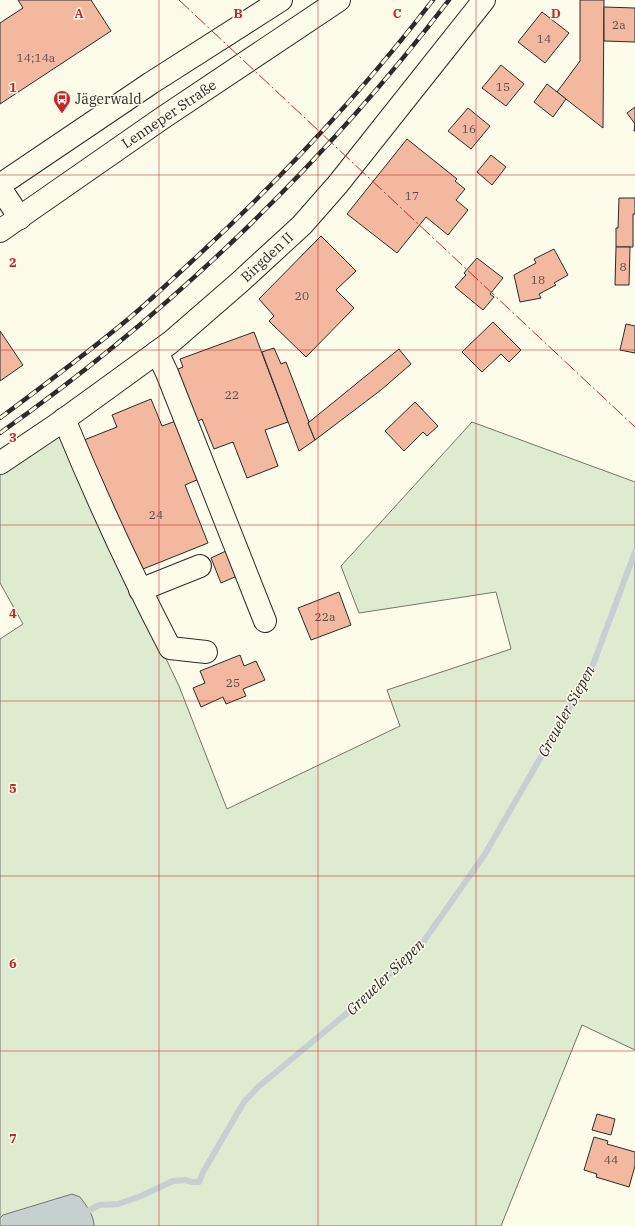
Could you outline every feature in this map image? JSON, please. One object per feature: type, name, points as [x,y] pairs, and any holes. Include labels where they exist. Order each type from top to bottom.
[{"type":"main road","points":[[20,218],[0,186],[151,83],[281,0]]},
{"type":"main road","name":"Lenneper Straße","points":[[0,231],[161,119],[339,0]]},
{"type":"main road","name":"Birgden II","points":[[0,463],[171,342],[240,282],[302,224],[338,184],[484,0]]},
{"type":"main road","points":[[156,352],[167,372],[265,621]]},
{"type":"main road","points":[[64,419],[87,475],[140,590],[170,648],[206,652]]},
{"type":"main road","points":[[140,590],[200,566]]},
{"type":"green space","points":[[472,422],[635,482],[635,1050],[582,1025],[501,1226],[0,1226],[0,639],[23,624],[0,583],[0,474],[59,434],[179,686],[227,809],[400,726],[387,690],[511,649],[496,592],[359,613],[341,566]]},
{"type":"shaded area","points":[[72,1194],[80,1197],[85,1203],[91,1214],[94,1226],[0,1226],[0,1218],[3,1215]]},
{"type":"building","points":[[18,0],[91,0],[111,31],[0,104],[0,23],[23,8]]},
{"type":"building","points":[[580,0],[604,0],[603,128],[557,92],[580,61]]},
{"type":"building","points":[[604,7],[635,8],[635,42],[604,41]]},
{"type":"building","points":[[542,12],[569,33],[545,63],[518,42]]},
{"type":"building","points":[[501,65],[524,84],[506,106],[482,88]]},
{"type":"building","points":[[547,84],[566,99],[553,117],[534,102]]},
{"type":"building","points":[[635,107],[635,124],[627,113]]},
{"type":"building","points":[[468,108],[490,126],[471,149],[448,131]]},
{"type":"building","points":[[407,139],[457,179],[455,181],[465,189],[456,200],[468,210],[448,235],[426,217],[397,253],[347,214]]},
{"type":"building","points":[[491,155],[506,167],[492,185],[477,172]]},
{"type":"building","points":[[619,198],[635,198],[635,214],[633,214],[633,247],[616,247]]},
{"type":"building","points":[[321,236],[356,271],[336,290],[354,308],[306,357],[269,321],[274,316],[259,299]]},
{"type":"building","points":[[616,247],[630,247],[629,285],[615,285]]},
{"type":"building","points":[[554,249],[568,275],[554,283],[556,285],[539,294],[541,298],[520,302],[514,275],[536,263],[534,259]]},
{"type":"building","points":[[477,258],[503,278],[490,294],[494,297],[483,310],[455,287],[466,275],[464,273]]},
{"type":"building","points":[[493,322],[521,350],[509,362],[501,354],[482,372],[462,352]]},
{"type":"building","points":[[626,324],[635,326],[635,353],[620,350]]},
{"type":"building","points":[[0,331],[23,365],[0,381]]},
{"type":"building","points":[[254,332],[288,422],[265,430],[278,466],[247,478],[233,442],[214,449],[202,419],[196,422],[176,370],[183,367],[180,359]]},
{"type":"building","points":[[274,348],[281,364],[286,362],[315,440],[299,451],[262,352]]},
{"type":"building","points":[[399,349],[411,364],[381,390],[315,440],[308,423]]},
{"type":"building","points":[[151,399],[162,426],[176,421],[199,479],[185,485],[208,543],[138,571],[84,440],[117,427],[112,415]]},
{"type":"building","points":[[415,402],[438,426],[427,436],[423,432],[404,451],[385,431]]},
{"type":"building","points":[[226,551],[237,576],[221,583],[211,558]]},
{"type":"building","points":[[339,592],[351,625],[311,640],[298,608]]},
{"type":"building","points":[[240,655],[244,666],[256,661],[265,680],[243,689],[246,696],[226,704],[223,697],[201,707],[193,688],[205,683],[200,671]]},
{"type":"building","points":[[597,1114],[615,1119],[611,1135],[592,1130]]},
{"type":"building","points":[[594,1137],[608,1141],[607,1144],[635,1152],[635,1166],[629,1187],[596,1177],[597,1174],[584,1170]]},
{"type":"waterway","name":"Greueler Siepen","points":[[82,1214],[99,1205],[118,1204],[141,1196],[173,1181],[185,1180],[199,1182],[203,1172],[244,1102],[258,1087],[346,1014],[421,945],[485,854],[591,670],[635,552]]},
{"type":"railway","points":[[0,418],[80,358],[127,320],[223,232],[255,201],[347,104],[377,70],[433,0]]},
{"type":"railway","points":[[0,433],[63,387],[124,338],[184,287],[241,233],[296,178],[350,120],[401,61],[449,0]]},
{"type":"power","points":[[179,0],[635,427]]},
{"type":"place","name":"Jägerwald","points":[[62,114]]}]
